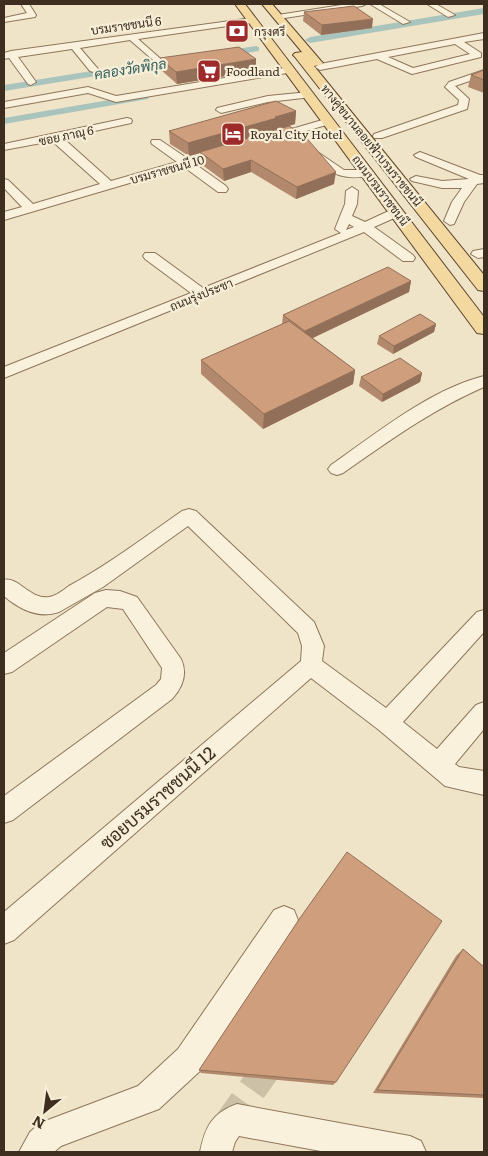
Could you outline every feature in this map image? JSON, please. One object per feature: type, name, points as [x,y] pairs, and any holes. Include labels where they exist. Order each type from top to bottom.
[{"type":"main road","name":"ถนนบรมราชชนนี","points":[[240,4],[484,329]]},
{"type":"main road","name":"ทางคู่ขนานลอยฟ้าบรมราชชนนี","points":[[248,4],[484,310]]},
{"type":"main road","name":"ทางคู่ขนานลอยฟ้าบรมราชชนนี","points":[[259,4],[484,286]]},
{"type":"main road","points":[[267,4],[428,193]]},
{"type":"main road","points":[[439,207],[482,256]]},
{"type":"street","points":[[4,20],[32,15],[25,4]]},
{"type":"street","points":[[278,16],[362,4]]},
{"type":"street","points":[[374,4],[406,22]]},
{"type":"street","points":[[431,4],[451,15]]},
{"type":"street","name":"บรมราชชนนี 6","points":[[8,55],[252,20]]},
{"type":"street","points":[[460,31],[461,42]]},
{"type":"street","points":[[320,67],[381,59],[484,36]]},
{"type":"street","points":[[131,37],[176,90]]},
{"type":"street","points":[[418,49],[414,45],[424,37]]},
{"type":"street","points":[[362,60],[381,59],[418,49],[461,42],[478,55],[412,71],[381,59],[367,53],[387,44]]},
{"type":"street","points":[[73,45],[93,69]]},
{"type":"street","points":[[8,55],[31,82]]},
{"type":"street","points":[[4,106],[88,90],[97,91],[110,99],[165,96],[176,90],[266,70],[290,70]]},
{"type":"street","points":[[378,136],[463,106],[464,99],[450,87],[452,84],[484,73]]},
{"type":"street","points":[[221,110],[268,99],[309,96]]},
{"type":"street","name":"ซอย ภาณุ 6","points":[[4,147],[56,138],[127,120]]},
{"type":"street","points":[[260,142],[329,122]]},
{"type":"street","points":[[38,129],[41,140]]},
{"type":"street","points":[[56,138],[109,186]]},
{"type":"street","points":[[156,142],[222,189]]},
{"type":"street","name":"บรมราชชนนี 10","points":[[4,216],[232,150]]},
{"type":"street","points":[[420,155],[479,181]]},
{"type":"street","points":[[319,156],[337,174],[368,173]]},
{"type":"street","points":[[139,161],[151,174]]},
{"type":"street","points":[[416,179],[448,187],[479,181]]},
{"type":"street","points":[[450,221],[458,202],[479,181]]},
{"type":"street","points":[[4,182],[30,208]]},
{"type":"street","points":[[336,240],[351,204],[352,191]]},
{"type":"street","name":"ถนนรุ่งประชา","points":[[4,373],[336,240],[397,212]]},
{"type":"street","points":[[346,218],[365,227],[408,258]]},
{"type":"street","points":[[150,256],[201,294]]},
{"type":"street","points":[[337,468],[406,421],[449,396],[484,381]]},
{"type":"street","points":[[4,588],[7,587],[19,597],[32,604],[52,606],[96,580],[189,516],[307,628],[313,646],[311,665],[387,723],[454,778],[484,784]]},
{"type":"street","points":[[4,665],[102,599],[112,597],[121,598],[130,603],[173,666],[173,676],[170,686],[164,692],[4,812]]},
{"type":"street","points":[[387,723],[484,618]]},
{"type":"street","name":"ซอยบรมราชชนนี 12","points":[[4,930],[311,665]]},
{"type":"street","points":[[439,765],[484,712]]},
{"type":"street","points":[[35,1152],[50,1134],[148,1098],[189,1060],[284,920]]},
{"type":"street","points":[[216,1152],[224,1129],[231,1121],[237,1120],[410,1152]]},
{"type":"building","points":[[354,6],[373,19],[322,25],[304,12]]},
{"type":"building","points":[[239,47],[256,59],[176,72],[160,58]]},
{"type":"building","points":[[484,70],[484,80],[471,75]]},
{"type":"building","points":[[276,101],[296,111],[188,143],[169,131]]},
{"type":"building","points":[[289,126],[303,134],[336,172],[297,187],[251,160],[223,169],[200,152]]},
{"type":"building","points":[[388,267],[411,281],[305,331],[283,315]]},
{"type":"building","points":[[420,314],[436,324],[394,346],[379,336]]},
{"type":"building","points":[[289,321],[355,370],[264,414],[201,360]]},
{"type":"building","points":[[400,358],[422,373],[383,394],[361,377]]},
{"type":"building","points":[[347,852],[442,921],[336,1082],[199,1070],[300,918]]},
{"type":"building","points":[[463,949],[484,967],[484,1095],[377,1090]]},
{"type":"waterway","name":"คลองวัดพิกุล","points":[[310,40],[484,11]]},
{"type":"waterway","name":"คลองวัดพิกุล","points":[[216,55],[256,49]]},
{"type":"waterway","name":"คลองวัดพิกุล","points":[[4,88],[186,59]]},
{"type":"waterway","points":[[4,121],[144,97]]},
{"type":"tunnel","points":[[227,1125],[275,1057]]},
{"type":"place","name":"กรุงศรี","points":[[237,31]]},
{"type":"place","name":"Foodland","points":[[209,71]]},
{"type":"place","name":"Royal City Hotel","points":[[233,134]]}]
